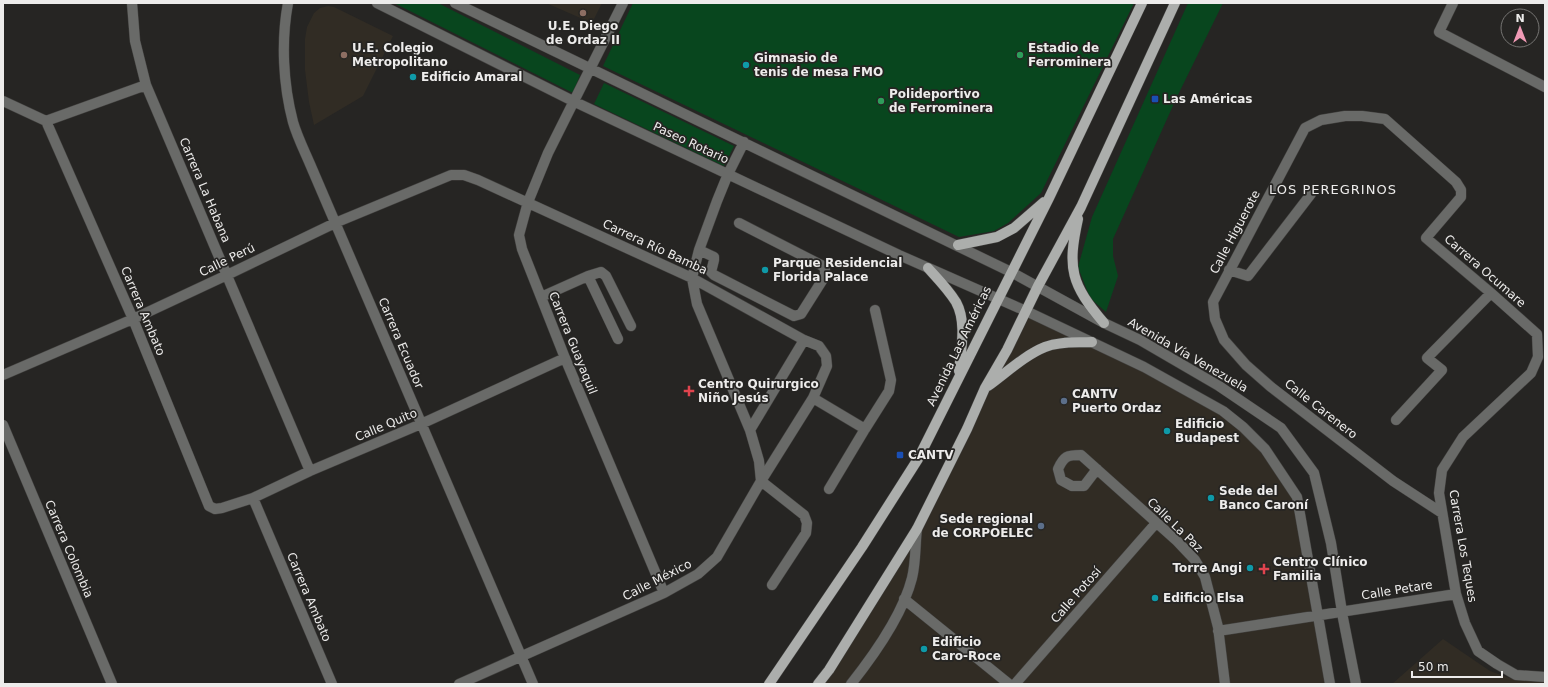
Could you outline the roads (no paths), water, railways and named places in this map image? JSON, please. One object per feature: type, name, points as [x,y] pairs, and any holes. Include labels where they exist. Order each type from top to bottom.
[{"type":"main road","name":"Avenida Las Américas","points":[[769,684],[862,547],[918,459],[1049,198],[1142,3]]},
{"type":"main road","points":[[818,684],[829,670],[916,529],[967,429],[985,388],[1081,207],[1175,3]]},
{"type":"main road","points":[[958,246],[997,237],[1014,228],[1049,198]]},
{"type":"main road","points":[[1081,207],[1073,248],[1072,266],[1076,282],[1083,295],[1104,323]]},
{"type":"main road","points":[[928,268],[946,288],[956,304],[962,325],[958,377]]},
{"type":"main road","points":[[985,388],[1030,355],[1046,347],[1060,343],[1092,342]]},
{"type":"street","name":"Carrera La Habana","points":[[132,3],[135,41],[146,85],[310,471]]},
{"type":"street","name":"Carrera Ecuador","points":[[288,3],[285,21],[284,70],[293,122],[533,684]]},
{"type":"street","name":"Paseo Rotario","points":[[377,3],[573,101],[997,299]]},
{"type":"street","name":"Paseo Rotario","points":[[455,3],[1011,272]]},
{"type":"street","name":"Carrera Guayaquil","points":[[623,3],[548,153],[528,202],[519,235],[522,249],[564,358],[664,593]]},
{"type":"street","points":[[1453,3],[1440,32],[1545,87]]},
{"type":"street","points":[[3,101],[46,121],[146,85]]},
{"type":"street","name":"Calle Higuerote","points":[[1214,302],[1229,270],[1305,128],[1321,120],[1345,116]]},
{"type":"street","name":"Carrera Ocumare","points":[[1345,116],[1362,116],[1385,119],[1456,182],[1461,190],[1461,197],[1426,238],[1492,293],[1537,334],[1538,356]]},
{"type":"street","name":"Carrera Ambato","points":[[46,121],[133,319],[209,506],[215,509]]},
{"type":"street","points":[[744,142],[728,174],[699,250],[692,278],[697,304],[750,430],[759,461],[761,482],[804,515],[808,523],[806,533],[772,585]]},
{"type":"street","name":"Calle Perú","points":[[3,375],[133,319],[335,223],[451,175],[464,175]]},
{"type":"street","name":"Carrera Río Bamba","points":[[464,175],[528,202],[692,278],[804,340],[819,346],[826,356]]},
{"type":"street","points":[[1229,270],[1248,276],[1311,194]]},
{"type":"street","points":[[699,250],[714,257],[711,272],[714,275],[794,316],[801,314],[825,276],[823,266],[739,223]]},
{"type":"street","points":[[541,297],[600,272],[606,276],[631,326]]},
{"type":"street","name":"Avenida Vía Venezuela","points":[[1011,272],[1104,323],[1140,340],[1219,386],[1281,428],[1314,473],[1331,543],[1342,612],[1356,684]]},
{"type":"street","points":[[588,276],[618,340]]},
{"type":"street","points":[[1396,420],[1442,370],[1427,358],[1492,293]]},
{"type":"street","points":[[997,299],[1026,311],[1144,367],[1223,411],[1243,427],[1265,449],[1297,497],[1330,684]]},
{"type":"street","name":"Calle Carenero","points":[[1214,302],[1216,319],[1224,340],[1246,365],[1271,387],[1393,481],[1442,513]]},
{"type":"street","points":[[829,489],[889,391],[891,380],[875,310]]},
{"type":"street","points":[[750,430],[804,340]]},
{"type":"street","name":"Calle México","points":[[459,684],[664,593],[698,574],[717,557],[813,398],[827,366],[826,356]]},
{"type":"street","name":"Carrera Los Teques","points":[[1538,356],[1531,373],[1463,437],[1442,470],[1439,493],[1456,594],[1465,623],[1478,651],[1516,675],[1545,677]]},
{"type":"street","name":"Calle Quito","points":[[215,509],[253,498],[310,471],[422,424],[564,358]]},
{"type":"street","points":[[813,398],[865,429]]},
{"type":"street","name":"Carrera Colombia","points":[[3,425],[112,684]]},
{"type":"street","name":"Calle La Paz","points":[[1097,469],[1177,541],[1195,560],[1205,577],[1218,631],[1226,684]]},
{"type":"street","name":"Carrera Ambato","points":[[253,498],[332,684]]},
{"type":"street","name":"Calle Potosí","points":[[1015,684],[1156,523]]},
{"type":"street","points":[[851,684],[883,639],[902,607],[912,577],[916,529]]},
{"type":"street","name":"Calle Petare","points":[[1218,631],[1456,594]]},
{"type":"street","points":[[904,599],[1009,684]]},
{"type":"place","name":"U.E. Diego de Ordaz II","points":[[583,13]]},
{"type":"place","name":"U.E. Colegio Metropolitano","points":[[344,55]]},
{"type":"place","name":"Estadio de Ferrominera","points":[[1020,55]]},
{"type":"place","name":"Gimnasio de tenis de mesa FMO","points":[[746,65]]},
{"type":"place","name":"Edificio Amaral","points":[[413,77]]},
{"type":"place","name":"Las Américas","points":[[1155,99]]},
{"type":"place","name":"Polideportivo de Ferrominera","points":[[881,101]]},
{"type":"place","name":"Parque Residencial Florida Palace","points":[[765,270]]},
{"type":"place","name":"Centro Quirurgico Niño Jesús","points":[[689,391]]},
{"type":"place","name":"CANTV Puerto Ordaz","points":[[1064,401]]},
{"type":"place","name":"Edificio Budapest","points":[[1167,431]]},
{"type":"place","name":"CANTV","points":[[900,455]]},
{"type":"place","name":"Sede del Banco Caroní","points":[[1211,498]]},
{"type":"place","name":"Sede regional de CORPOELEC","points":[[1041,526]]},
{"type":"place","name":"Torre Angi","points":[[1250,568]]},
{"type":"place","name":"Centro Clínico Familia","points":[[1264,569]]},
{"type":"place","name":"Edificio Elsa","points":[[1155,598]]},
{"type":"place","name":"Edificio Caro-Roce","points":[[924,649]]},
{"type":"district","name":"LOS PEREGRINOS","points":[[1333,189]]}]
